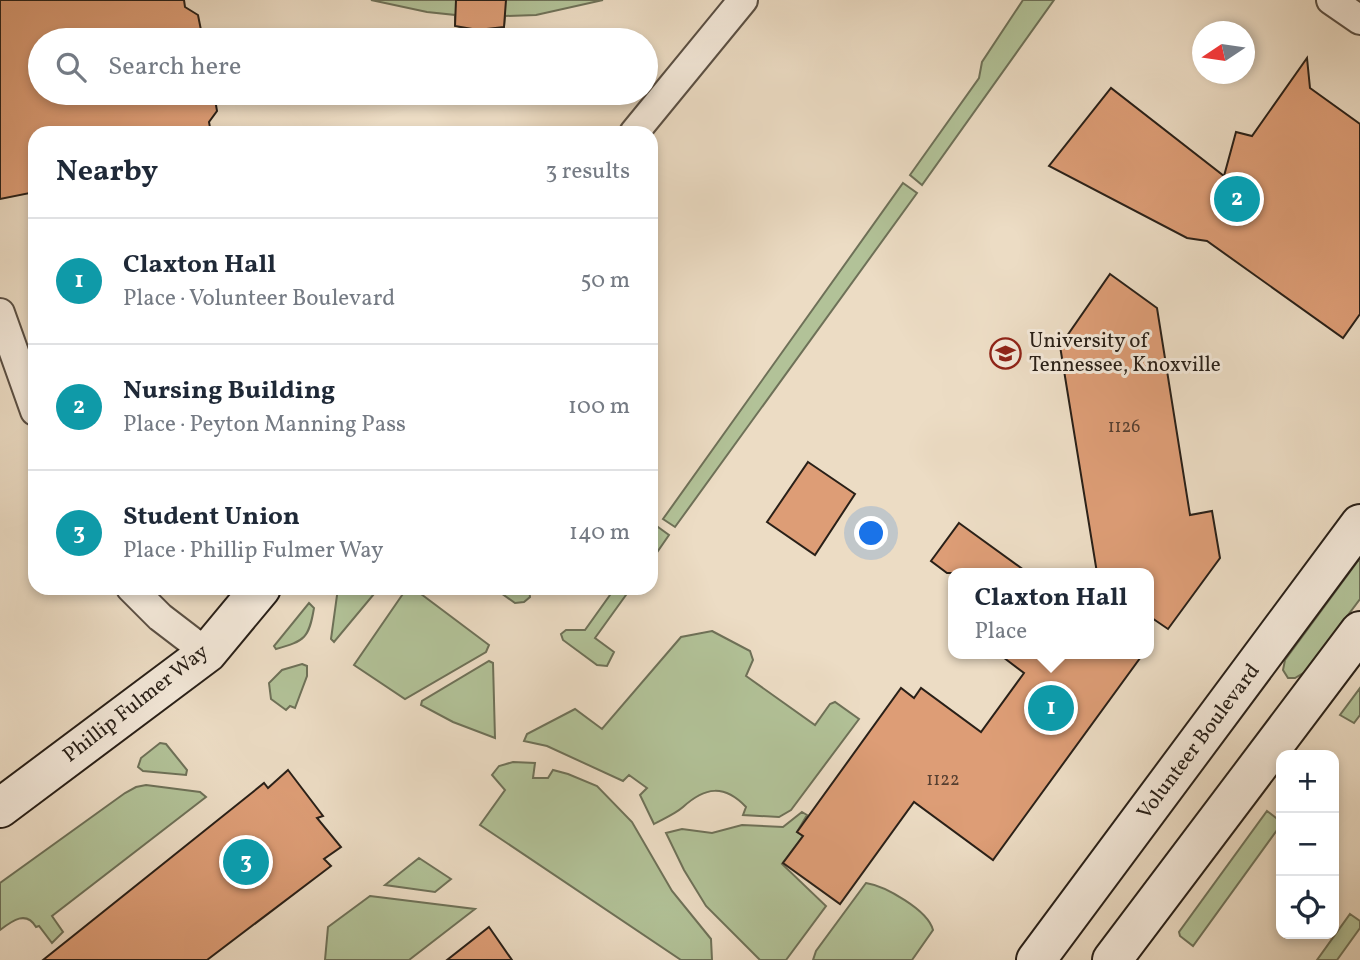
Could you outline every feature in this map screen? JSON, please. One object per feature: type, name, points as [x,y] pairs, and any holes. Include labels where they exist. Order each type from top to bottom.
[{"type":"street","points":[[658,104],[743,0]]},
{"type":"street","points":[[1331,0],[1360,20]]},
{"type":"street","points":[[640,126],[657,105]]},
{"type":"street","points":[[0,313],[28,391]]},
{"type":"street","name":"Volunteer Boulevard","points":[[1036,960],[1360,524]]},
{"type":"street","points":[[138,595],[160,617],[207,653]]},
{"type":"street","name":"Phillip Fulmer Way","points":[[0,808],[207,653],[255,595]]},
{"type":"street","points":[[1112,960],[1360,631]]},
{"type":"street","points":[[1250,674],[1298,712]]},
{"type":"street","points":[[1088,890],[1136,928]]},
{"type":"green space","points":[[371,0],[603,0],[536,15],[505,16],[504,26],[495,28],[464,28],[455,25],[455,15]]},
{"type":"green space","points":[[1023,0],[1054,0],[922,185],[910,175],[979,78],[982,62]]},
{"type":"green space","points":[[903,183],[917,193],[675,527],[663,519]]},
{"type":"green space","points":[[658,527],[669,535],[658,551]]},
{"type":"green space","points":[[1360,558],[1360,599],[1305,672],[1295,678],[1288,678],[1283,670],[1285,660]]},
{"type":"green space","points":[[337,595],[373,595],[334,642],[331,639]]},
{"type":"green space","points":[[402,595],[422,595],[489,645],[486,652],[405,699],[354,665]]},
{"type":"green space","points":[[504,595],[530,595],[524,602],[515,603]]},
{"type":"green space","points":[[610,595],[626,595],[595,638],[614,652],[607,666],[597,665],[563,640],[561,634],[566,630],[585,630]]},
{"type":"green space","points":[[309,603],[314,608],[304,637],[276,649],[274,646]]},
{"type":"green space","points":[[712,631],[750,651],[753,660],[746,676],[815,725],[830,704],[835,702],[859,719],[791,810],[779,817],[743,815],[746,807],[738,800],[730,794],[714,791],[699,795],[654,824],[640,795],[647,788],[629,775],[623,781],[547,746],[524,741],[527,734],[575,709],[602,729],[681,637]]},
{"type":"green space","points":[[489,661],[493,663],[495,738],[453,722],[421,705],[422,701]]},
{"type":"green space","points":[[302,664],[307,666],[307,676],[295,708],[290,706],[286,710],[271,699],[269,683],[282,670]]},
{"type":"green space","points":[[1360,688],[1360,715],[1354,723],[1340,715]]},
{"type":"green space","points":[[160,743],[166,744],[187,770],[186,775],[143,771],[138,767],[141,758]]},
{"type":"green space","points":[[513,762],[535,763],[533,778],[548,778],[553,770],[597,786],[632,822],[672,891],[711,939],[712,960],[681,960],[480,825],[505,790],[492,775],[499,766]]},
{"type":"green space","points":[[146,785],[200,792],[206,797],[52,916],[63,932],[52,943],[39,926],[36,927],[28,919],[19,919],[0,930],[0,883],[125,793]]},
{"type":"green space","points":[[1267,811],[1276,818],[1276,832],[1193,946],[1180,936],[1179,932]]},
{"type":"green space","points":[[802,812],[807,815],[797,832],[803,836],[782,864],[826,906],[786,960],[760,960],[706,906],[666,833],[682,829],[712,833],[742,825],[783,827]]},
{"type":"green space","points":[[419,858],[451,879],[435,892],[385,885]]},
{"type":"green space","points":[[866,883],[884,889],[915,907],[933,930],[912,960],[813,960],[816,951]]},
{"type":"green space","points":[[370,896],[475,909],[409,960],[325,960],[328,927]]},
{"type":"green space","points":[[1350,914],[1360,921],[1360,928],[1337,960],[1317,960],[1332,939],[1339,939],[1339,929]]},
{"type":"building","points":[[0,0],[184,0],[185,7],[198,15],[201,28],[28,28],[28,105],[216,105],[217,111],[209,122],[210,126],[28,126],[28,193],[0,199]]},
{"type":"building","points":[[456,0],[506,0],[504,27],[455,26]]},
{"type":"building","points":[[1307,58],[1310,88],[1360,124],[1360,314],[1343,338],[1207,241],[1187,238],[1049,166],[1111,88],[1224,176],[1236,132],[1252,136]]},
{"type":"building","points":[[1110,274],[1157,308],[1190,515],[1212,511],[1220,558],[1168,629],[1154,619],[1154,568],[1096,568],[1060,346]]},
{"type":"building","points":[[808,462],[855,494],[815,555],[767,522]]},
{"type":"building","points":[[959,523],[1021,568],[948,568],[947,573],[931,561]]},
{"type":"building","points":[[1006,659],[1139,659],[993,860],[914,802],[840,904],[783,863],[803,836],[797,832],[901,688],[914,698],[921,688],[981,732],[1024,673]]},
{"type":"building","points":[[288,770],[323,816],[317,818],[341,847],[324,859],[331,866],[207,960],[43,960],[264,783],[268,788]]},
{"type":"building","points":[[489,927],[512,960],[447,960]]},
{"type":"place","name":"Nursing Building","points":[[1237,199]]},
{"type":"place","name":"University of Tennessee, Knoxville","points":[[1006,353]]},
{"type":"place","name":"Claxton Hall","points":[[1051,708]]},
{"type":"place","name":"Student Union","points":[[246,862]]}]
